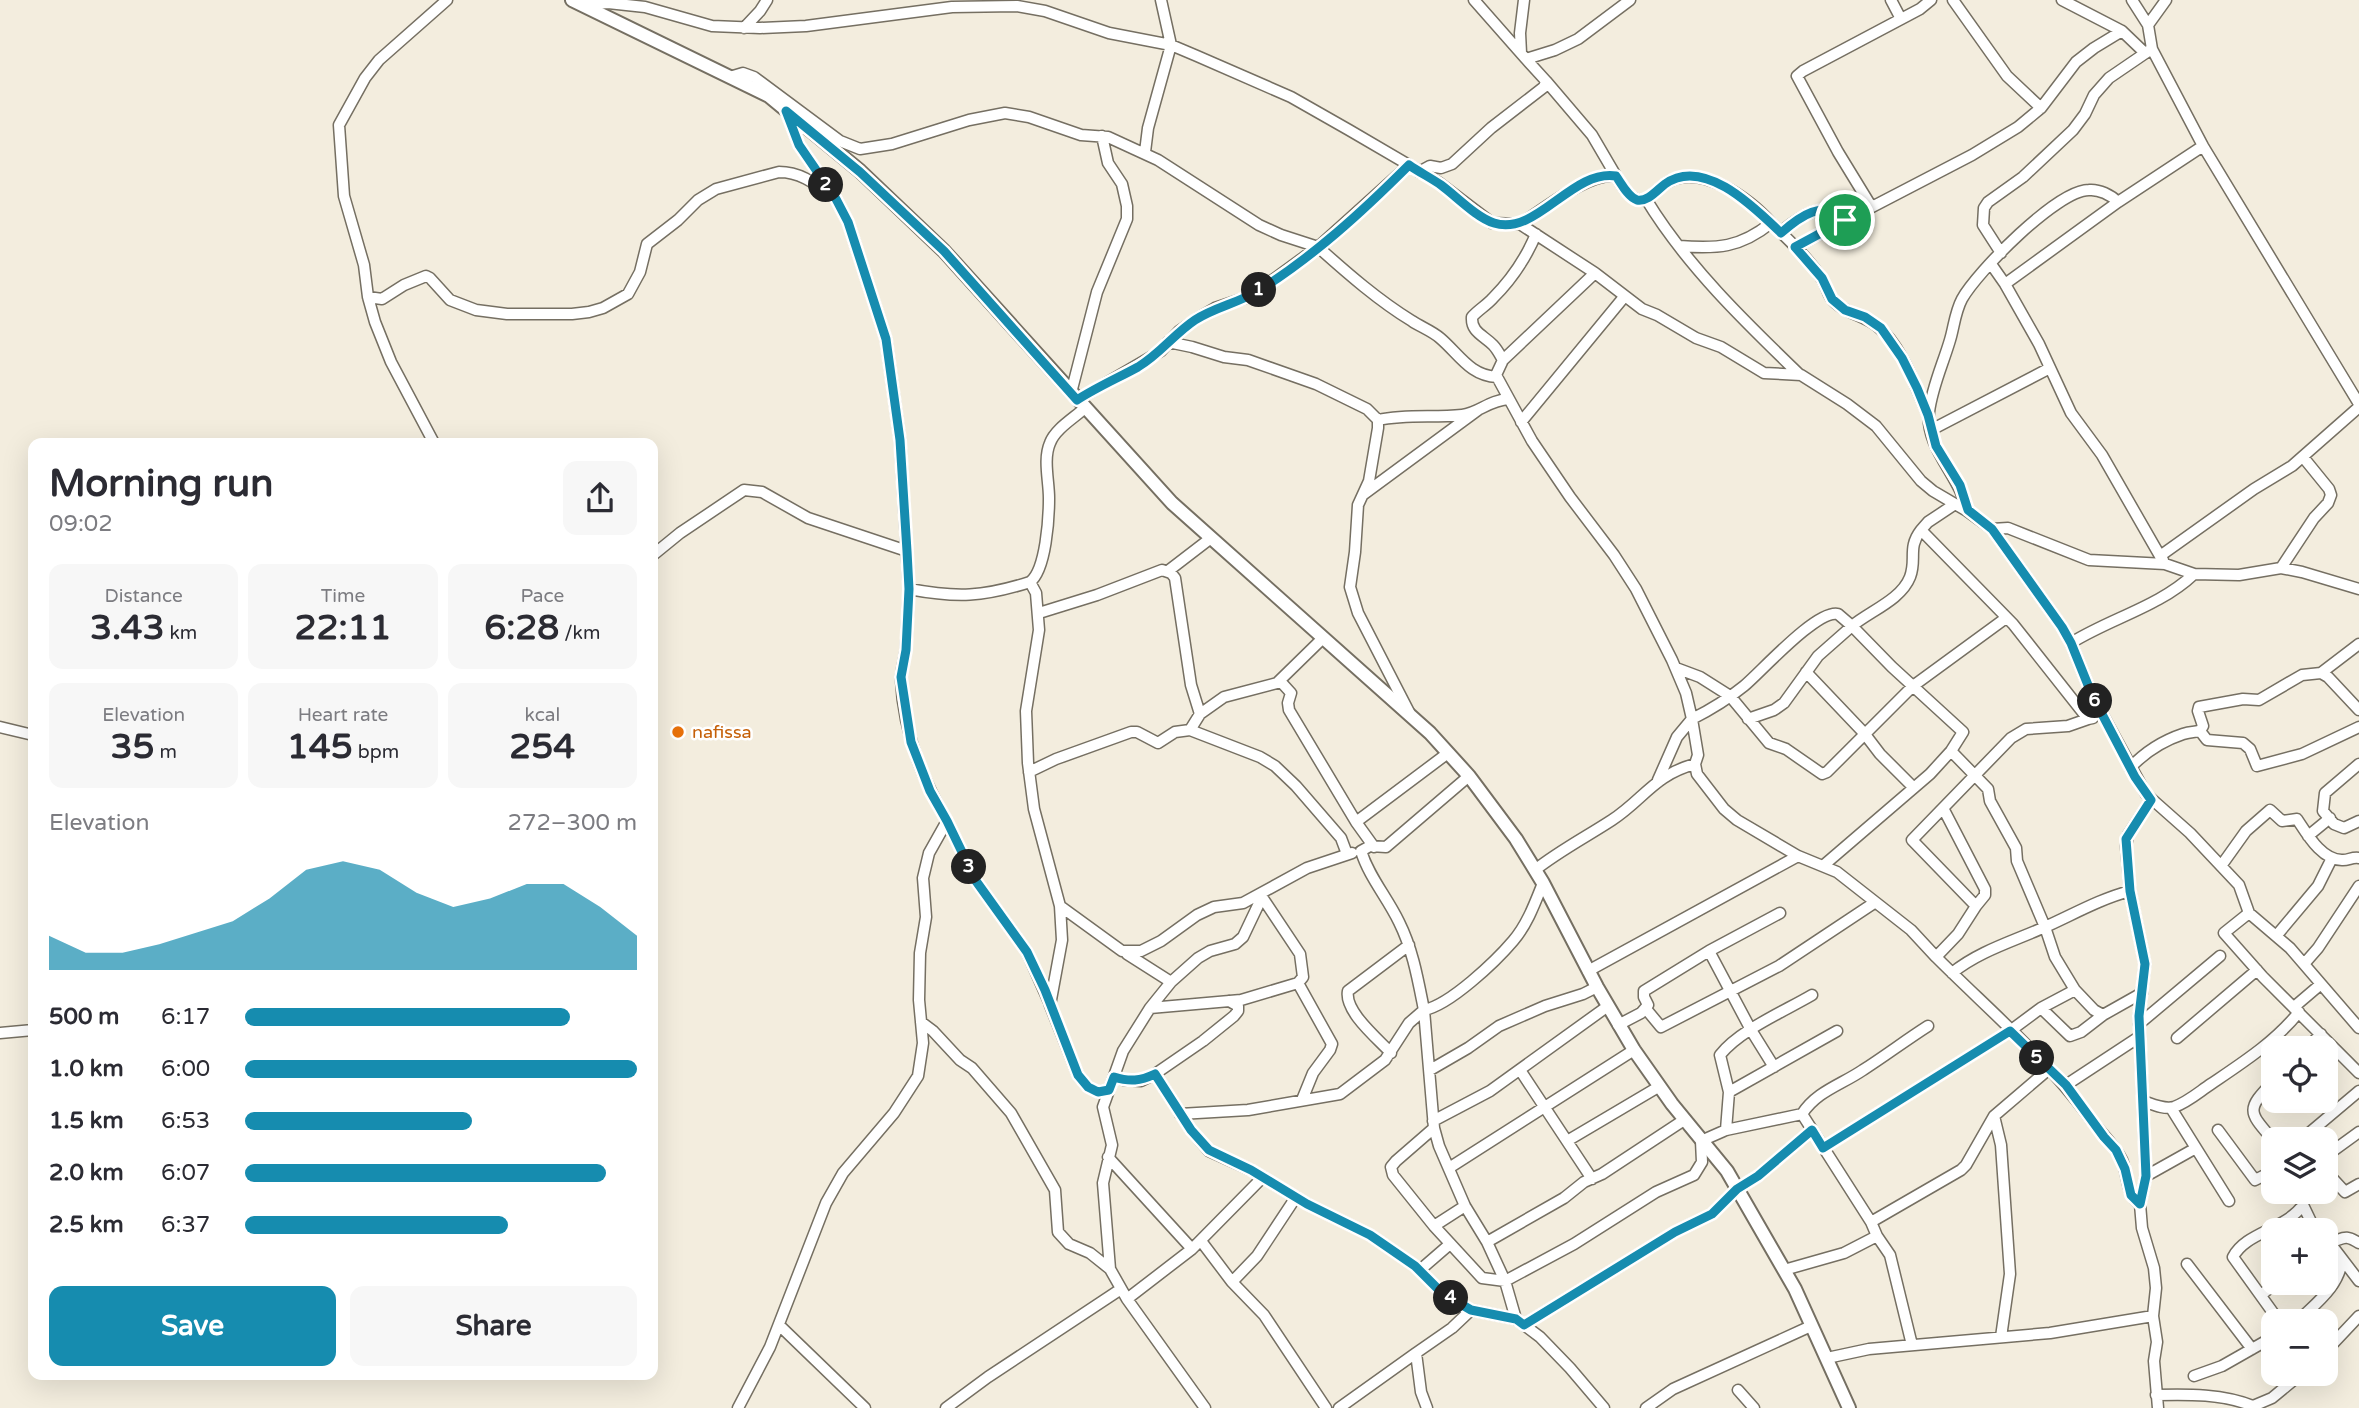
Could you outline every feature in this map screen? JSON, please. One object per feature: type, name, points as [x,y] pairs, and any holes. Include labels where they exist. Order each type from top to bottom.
[{"type":"street","points":[[431,438],[391,362],[375,322],[368,297],[364,265],[344,196],[339,125],[365,78],[379,60],[447,0]]},
{"type":"street","points":[[744,28],[767,0]]},
{"type":"street","points":[[1145,152],[1148,128],[1171,46],[1161,0]]},
{"type":"street","points":[[1474,0],[1592,135],[1629,195],[1636,200],[1647,199],[1674,179],[1695,178],[1728,188],[1753,206],[1795,247],[1822,278],[1832,299],[1845,310],[1865,317],[1881,328],[1902,358],[1928,415],[1936,446],[1960,485],[1968,510]]},
{"type":"street","points":[[1523,57],[1520,33],[1524,0]]},
{"type":"street","points":[[1523,57],[1555,50],[1578,39],[1630,0]]},
{"type":"street","points":[[1891,0],[1901,19]]},
{"type":"street","points":[[1871,206],[1797,76],[1931,0]]},
{"type":"street","points":[[1953,0],[2007,76],[2041,108]]},
{"type":"street","points":[[2062,0],[2122,32],[2149,51],[2359,405],[2303,457],[2254,489],[2162,560]]},
{"type":"street","points":[[2132,0],[2148,25],[2149,51]]},
{"type":"street","points":[[2148,25],[2166,0]]},
{"type":"street","points":[[577,2],[645,7],[712,26],[744,28],[806,26],[952,7],[1016,3],[1109,33],[1171,46],[1291,97],[1438,182],[1492,223],[1520,224],[1595,273],[1624,297],[1696,338],[1721,347],[1764,373],[1801,375]]},
{"type":"street","points":[[577,2],[733,76],[769,96],[860,172],[944,251],[1172,503],[1413,719],[1469,776],[1516,839],[1543,883],[1588,971],[1634,1050],[1684,1120],[1727,1171],[1784,1270],[1849,1408]]},
{"type":"street","points":[[1795,247],[1981,150],[2018,127],[2041,108],[2076,62],[2122,32]]},
{"type":"street","points":[[2001,253],[1983,225],[1984,208],[1988,202],[2042,160],[2073,131],[2104,83],[2149,51]]},
{"type":"street","points":[[733,76],[743,73],[754,76],[840,141],[860,149],[892,144],[941,131],[969,120],[1005,113],[1029,117],[1081,135],[1102,136],[1121,141],[1145,152],[1259,225],[1318,247],[1402,314],[1440,338],[1471,369],[1497,377]]},
{"type":"street","points":[[1419,172],[1430,166],[1447,167],[1456,161],[1491,128],[1538,93],[1546,81]]},
{"type":"street","points":[[786,111],[799,145],[836,199],[848,222],[886,339],[900,440],[909,589],[906,650],[901,677],[905,712],[918,764],[976,881],[1027,952],[1078,1075],[1088,1087],[1098,1092],[1109,1090]]},
{"type":"street","points":[[909,589],[946,596],[1004,591],[1030,582],[1039,570],[1044,556],[1049,499],[1050,442],[1065,425],[1078,400],[1097,292],[1127,219],[1122,184],[1108,163],[1102,136]]},
{"type":"street","points":[[2005,284],[2118,202],[2203,146]]},
{"type":"street","points":[[1078,400],[1161,351],[1179,331],[1207,313],[1259,290],[1318,247],[1409,165]]},
{"type":"street","points":[[368,297],[382,299],[404,285],[426,276],[450,300],[476,310],[507,314],[589,312],[603,308],[628,294],[640,272],[647,244],[698,200],[716,189],[779,172],[789,172],[813,181],[836,199]]},
{"type":"street","points":[[1520,224],[1554,200],[1600,176],[1616,176]]},
{"type":"street","points":[[1928,415],[1959,304],[1966,292],[2001,253],[2041,215],[2069,195],[2090,189],[2107,194],[2118,202]]},
{"type":"street","points":[[1647,199],[1679,246],[1767,343],[1801,375],[1876,426],[1921,481],[1933,491],[1968,510],[1992,529],[2062,627],[2092,695],[2130,768],[2151,800],[2190,833],[2239,885],[2249,913],[2277,935],[2359,1028]]},
{"type":"street","points":[[1781,233],[1816,209],[1835,212],[1845,220]]},
{"type":"street","points":[[1679,246],[1727,247],[1771,223]]},
{"type":"street","points":[[1503,360],[1493,345],[1475,330],[1472,317],[1493,299],[1517,270],[1536,234]]},
{"type":"street","points":[[1991,264],[2005,284],[2071,413],[2102,455],[2162,560]]},
{"type":"street","points":[[1595,273],[1503,360],[1497,370],[1497,377],[1521,422],[1570,497],[1636,589],[1676,668],[1692,719],[1698,755],[1695,764],[1697,774],[1724,809],[1738,820],[1798,856],[1837,872],[1911,930],[1952,974],[2066,1085],[2116,1150],[2125,1169],[2131,1195],[2140,1204]]},
{"type":"street","points":[[1521,422],[1624,297]]},
{"type":"street","points":[[1168,342],[1270,367],[1354,402],[1367,409],[1378,420]]},
{"type":"street","points":[[1931,430],[2050,368]]},
{"type":"street","points":[[1378,420],[1419,415],[1464,415],[1497,400],[1509,399]]},
{"type":"street","points":[[1361,496],[1478,410]]},
{"type":"street","points":[[1378,420],[1370,481],[1361,496],[1350,587],[1383,663],[1413,719]]},
{"type":"street","points":[[2281,568],[2331,495],[2303,457]]},
{"type":"street","points":[[658,551],[744,490],[762,492],[808,518],[907,551]]},
{"type":"street","points":[[1748,719],[1778,708],[1818,656],[1852,626],[1898,594],[1910,578],[1914,539],[1928,522],[1955,504]]},
{"type":"street","points":[[1992,529],[2008,528],[2089,560],[2162,560],[2194,574],[2239,575],[2281,568],[2359,589]]},
{"type":"street","points":[[1921,530],[2006,618],[2088,719]]},
{"type":"street","points":[[1168,572],[1211,538]]},
{"type":"street","points":[[1039,613],[1097,595],[1161,570],[1168,572],[1175,578],[1191,685],[1200,714]]},
{"type":"street","points":[[2071,643],[2096,628],[2150,605],[2194,574]]},
{"type":"street","points":[[1030,582],[1039,613],[1039,630],[1026,711],[1029,772],[1037,821],[1060,906],[1062,940],[1050,1005]]},
{"type":"street","points":[[1658,780],[1677,737],[1692,719],[1743,687],[1780,650],[1827,614],[1838,614],[1963,732],[1951,751],[1930,774],[1824,865]]},
{"type":"street","points":[[1676,668],[1700,677],[1730,696],[1769,743],[1786,749],[1822,774],[1913,686],[2006,618]]},
{"type":"street","points":[[1190,730],[1200,714],[1224,697],[1278,682],[1322,639]]},
{"type":"street","points":[[2200,731],[2203,726],[2199,707],[2243,699],[2259,700],[2302,675],[2321,673],[2359,644]]},
{"type":"street","points":[[1806,672],[1913,787]]},
{"type":"street","points":[[2321,673],[2357,702]]},
{"type":"street","points":[[1278,682],[1289,690],[1292,696],[1288,703],[1290,710],[1356,822],[1374,847]]},
{"type":"street","points":[[1976,906],[1912,840],[2008,740],[2026,729],[2068,726],[2104,716]]},
{"type":"street","points":[[0,727],[28,734]]},
{"type":"street","points":[[2200,731],[2207,740],[2247,746],[2257,766],[2302,754],[2359,727]]},
{"type":"street","points":[[1029,772],[1056,759],[1131,732],[1137,732],[1158,743],[1175,732],[1190,730],[1260,757],[1275,766],[1341,838],[1347,854]]},
{"type":"street","points":[[2130,768],[2145,753],[2157,746],[2186,732],[2200,731]]},
{"type":"street","points":[[1951,751],[1988,789],[1990,801],[2016,848],[2017,861],[2055,957],[2075,990],[2094,1010],[2103,1015]]},
{"type":"street","points":[[1356,822],[1448,753]]},
{"type":"street","points":[[1535,870],[1560,851],[1614,819],[1658,780],[1677,768],[1695,764]]},
{"type":"street","points":[[2359,764],[2325,793],[2323,811],[2334,824],[2344,828],[2359,821]]},
{"type":"street","points":[[1122,951],[1141,951],[1161,941],[1197,915],[1214,907],[1243,903],[1307,868],[1366,848],[1386,847],[1469,776]]},
{"type":"street","points":[[2151,800],[2126,839],[2130,891],[2145,964],[2139,1037],[2146,1176],[2140,1204],[2142,1228],[2154,1268],[2156,1288],[2153,1316],[2157,1342],[2154,1361],[2158,1408]]},
{"type":"street","points":[[1936,957],[1958,934],[1985,895],[1985,889],[1942,808]]},
{"type":"street","points":[[2221,866],[2246,831],[2268,810],[2282,821],[2297,819],[2308,836],[2332,858],[2359,858]]},
{"type":"street","points":[[2308,836],[2330,818]]},
{"type":"street","points":[[738,1408],[779,1325],[826,1203],[843,1173],[894,1113],[918,1076],[923,1044],[920,953],[926,918],[923,878],[929,853],[947,821]]},
{"type":"street","points":[[1361,851],[1409,945],[1424,1010],[1434,1125],[1448,1168],[1465,1206],[1487,1242],[1520,1322]]},
{"type":"street","points":[[1588,971],[1798,856]]},
{"type":"street","points":[[2277,935],[2318,886],[2332,858]]},
{"type":"street","points":[[1180,1114],[1248,1110],[1340,1094],[1385,1060],[1409,1023],[1424,1010],[1441,1005],[1458,993],[1514,940],[1533,909],[1543,883]]},
{"type":"street","points":[[2304,964],[2318,948],[2359,886]]},
{"type":"street","points":[[1952,974],[1980,955],[2099,900],[2130,891]]},
{"type":"street","points":[[1110,1269],[1103,1183],[1112,1145],[1103,1107],[1123,1051],[1171,982],[1204,954],[1240,941],[1261,895]]},
{"type":"street","points":[[1150,1009],[1241,1000],[1298,983],[1303,977],[1300,954],[1261,895]]},
{"type":"street","points":[[1646,1009],[1661,1027],[1780,966],[1874,903]]},
{"type":"street","points":[[1060,906],[1122,951],[1171,982]]},
{"type":"street","points":[[2249,913],[2224,933],[2359,1073]]},
{"type":"street","points":[[1618,1025],[1646,1009],[1648,1004],[1644,991],[1709,951],[1780,914]]},
{"type":"street","points":[[1391,1053],[1350,1008],[1348,991],[1409,945]]},
{"type":"street","points":[[1709,951],[1774,1067]]},
{"type":"street","points":[[2139,1024],[2220,956]]},
{"type":"street","points":[[2177,1038],[2257,970]]},
{"type":"street","points":[[1298,983],[1332,1044],[1313,1073],[1302,1100]]},
{"type":"street","points":[[2143,1101],[2171,1108],[2191,1099],[2286,1028],[2296,1010],[2321,984]]},
{"type":"street","points":[[1430,1070],[1499,1026],[1597,987]]},
{"type":"street","points":[[1823,1148],[2010,1031],[2041,1008],[2075,990]]},
{"type":"street","points":[[2041,1008],[2070,1036],[2081,1032],[2103,1015],[2142,993]]},
{"type":"street","points":[[1726,1130],[1729,1092],[1720,1055],[1727,1046],[1751,1030],[1812,995]]},
{"type":"street","points":[[1114,1077],[1141,1081],[1155,1074],[1234,1016],[1238,1006],[1229,1001]]},
{"type":"street","points":[[1608,1006],[1490,1091],[1434,1125],[1391,1167],[1393,1175],[1434,1226],[1482,1278],[1504,1281],[1574,1244],[1656,1192],[1694,1175],[1702,1162],[1701,1141]]},
{"type":"street","points":[[921,1022],[978,1074],[1018,1124],[1055,1190],[1058,1232],[1069,1244],[1090,1254],[1110,1269],[1124,1294],[1205,1408]]},
{"type":"street","points":[[1701,1141],[1726,1130],[1802,1114],[1809,1103],[1832,1086],[1860,1072],[1928,1026]]},
{"type":"street","points":[[0,1033],[28,1030]]},
{"type":"street","points":[[1729,1092],[1837,1031]]},
{"type":"street","points":[[2066,1085],[2139,1037]]},
{"type":"street","points":[[1448,1168],[1634,1050]]},
{"type":"street","points":[[1871,1222],[1961,1170],[1994,1116],[2049,1069]]},
{"type":"street","points":[[1520,1070],[1592,1179]]},
{"type":"street","points":[[1155,1074],[1180,1114],[1209,1150],[1370,1235],[1420,1270],[1442,1293],[1471,1310],[1520,1322],[1540,1337],[1604,1408]]},
{"type":"street","points":[[1567,1141],[1660,1086]]},
{"type":"street","points":[[2318,1127],[2359,1091]]},
{"type":"street","points":[[2261,1094],[2253,1109],[2253,1117],[2262,1127]]},
{"type":"street","points":[[2171,1108],[2229,1201]]},
{"type":"street","points":[[1802,1114],[1890,1255],[1912,1345]]},
{"type":"street","points":[[1994,1116],[2001,1145],[2010,1274],[2001,1337]]},
{"type":"street","points":[[1487,1242],[1564,1198],[1684,1120]]},
{"type":"street","points":[[1520,1322],[1675,1232],[1712,1214],[1737,1189],[1758,1176],[1812,1130]]},
{"type":"street","points":[[2218,1130],[2255,1181],[2261,1178]]},
{"type":"street","points":[[2338,1147],[2359,1132]]},
{"type":"street","points":[[2146,1176],[2196,1148]]},
{"type":"street","points":[[1108,1157],[1192,1249]]},
{"type":"street","points":[[946,1408],[988,1377],[1192,1249],[1264,1177]]},
{"type":"street","points":[[2338,1184],[2345,1192],[2359,1184]]},
{"type":"street","points":[[1232,1282],[1257,1256],[1296,1197]]},
{"type":"street","points":[[2289,1218],[2303,1205],[2309,1218]]},
{"type":"street","points":[[1434,1226],[1465,1206]]},
{"type":"street","points":[[2261,1234],[2236,1250],[2232,1257],[2271,1309]]},
{"type":"street","points":[[1784,1270],[1844,1253],[1877,1236]]},
{"type":"street","points":[[2338,1238],[2349,1237],[2359,1243]]},
{"type":"street","points":[[1200,1241],[1232,1282],[1264,1315],[1326,1408]]},
{"type":"street","points":[[1420,1270],[1450,1244]]},
{"type":"street","points":[[2338,1255],[2359,1281]]},
{"type":"street","points":[[2310,1309],[2329,1291],[2341,1270],[2342,1260]]},
{"type":"street","points":[[2187,1264],[2252,1349]]},
{"type":"street","points":[[1339,1408],[1452,1328],[1471,1310]]},
{"type":"street","points":[[1827,1358],[1869,1349],[2050,1333],[2153,1316]]},
{"type":"street","points":[[2338,1338],[2359,1316]]},
{"type":"street","points":[[779,1325],[865,1408]]},
{"type":"street","points":[[1646,1408],[1693,1379],[1811,1326]]},
{"type":"street","points":[[2194,1376],[2222,1366],[2261,1344]]},
{"type":"street","points":[[1416,1353],[1421,1392],[1427,1408]]},
{"type":"street","points":[[2156,1395],[2239,1400],[2253,1406],[2272,1398],[2286,1386]]},
{"type":"street","points":[[1738,1390],[1754,1408]]},
{"type":"place","name":"nafissa","points":[[678,732]]},
{"type":"route","points":[[786,111],[860,172],[944,251],[1077,400],[1161,351],[1179,331],[1198,318],[1215,308],[1248,297],[1294,266],[1409,165],[1438,182],[1484,218],[1502,225],[1520,224],[1554,200],[1600,176],[1608,175],[1616,176],[1629,195],[1636,200],[1647,199],[1674,179],[1683,177],[1715,182],[1744,198],[1781,233],[1816,209],[1835,212],[1845,220],[1795,247],[1815,268],[1832,299],[1845,310],[1865,317],[1881,328],[1902,358],[1928,415],[1936,446],[1960,485],[1968,510],[1992,529],[2062,627],[2092,695],[2135,777],[2151,800],[2126,839],[2130,891],[2145,964],[2139,1037],[2146,1176],[2140,1204],[2131,1195],[2125,1169],[2116,1150],[2066,1085],[2010,1031],[1823,1148],[1812,1130],[1758,1176],[1737,1189],[1712,1214],[1675,1232],[1524,1325],[1516,1319],[1471,1310],[1442,1293],[1415,1266],[1370,1235],[1337,1220],[1264,1177],[1209,1150],[1191,1130],[1155,1074],[1141,1081],[1114,1077],[1109,1090],[1098,1092],[1088,1087],[1078,1075],[1027,952],[976,881],[930,791],[911,742],[901,677],[906,650],[909,589],[907,551],[900,440],[886,339],[848,222],[836,199],[799,145],[786,111]]}]
